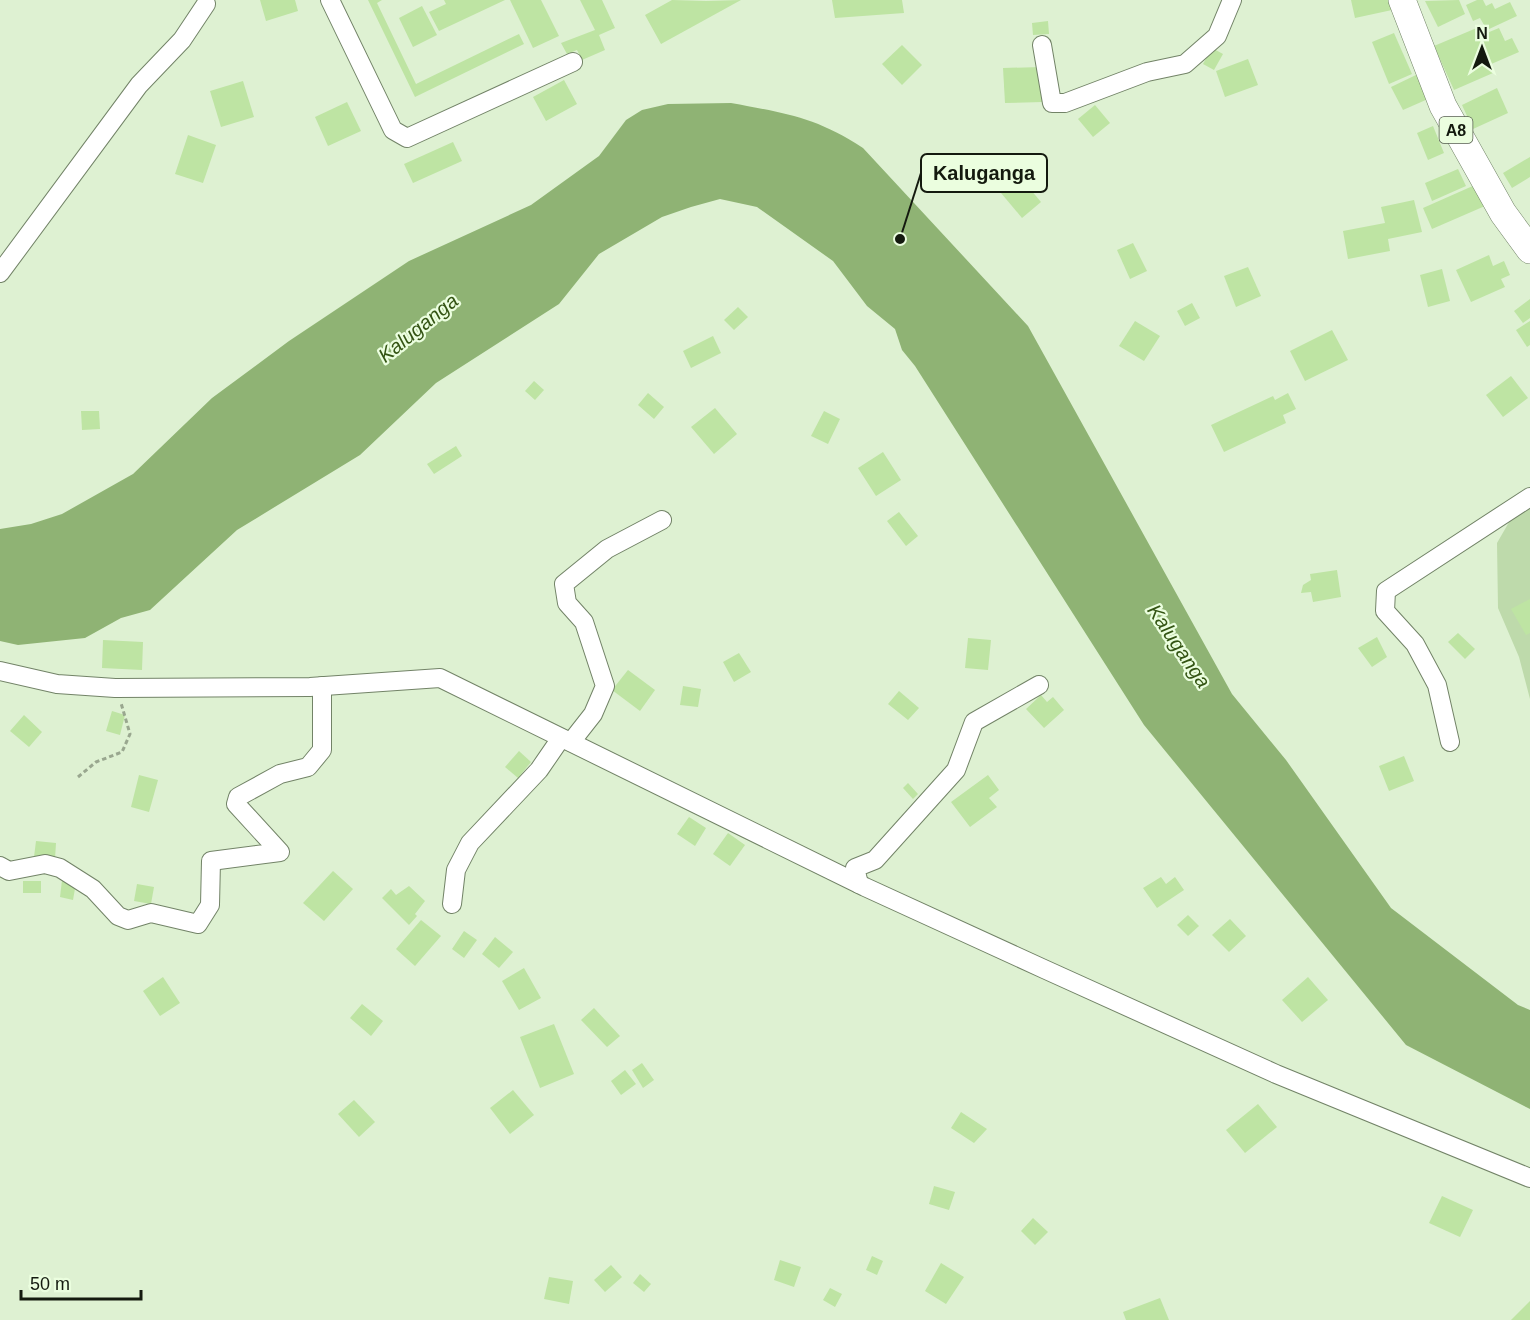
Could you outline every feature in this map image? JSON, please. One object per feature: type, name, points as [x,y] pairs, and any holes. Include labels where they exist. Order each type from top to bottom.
[{"type":"highway","name":"A8","points":[[1402,0],[1443,106],[1503,213],[1530,249]]},
{"type":"street","points":[[330,0],[393,130],[407,138],[573,62]]},
{"type":"street","points":[[1042,45],[1052,103],[1065,104],[1147,72],[1185,64],[1217,36],[1232,0]]},
{"type":"street","points":[[0,273],[139,85],[182,40],[206,4]]},
{"type":"street","points":[[1450,742],[1437,685],[1415,644],[1385,612],[1386,591],[1530,497]]},
{"type":"street","points":[[452,904],[456,870],[470,843],[593,714],[605,686],[584,622],[567,603],[564,584],[607,549],[662,520]]},
{"type":"street","points":[[0,671],[57,684],[115,688],[322,686],[440,678],[859,884],[1276,1074],[1530,1178]]},
{"type":"street","points":[[859,884],[855,868],[875,860],[956,770],[974,722],[1039,685]]},
{"type":"street","points":[[0,866],[9,871],[45,864],[60,868],[93,889],[118,916],[128,920],[151,913],[198,924],[210,906],[211,861],[280,852],[236,804],[238,797],[280,774],[308,767],[322,750],[322,686]]},
{"type":"path","points":[[78,777],[96,762],[122,752],[130,734],[115,688]]},
{"type":"shaded area","points":[[1530,505],[1530,699],[1519,657],[1498,608],[1497,543],[1512,517]]},
{"type":"water","points":[[731,103],[784,113],[815,123],[863,148],[1028,326],[1232,694],[1286,760],[1391,908],[1518,1005],[1530,1010],[1530,1109],[1406,1045],[1144,725],[915,366],[902,350],[895,329],[867,306],[833,261],[757,207],[720,199],[691,207],[662,217],[599,254],[559,304],[436,383],[360,455],[237,530],[150,610],[121,618],[85,638],[18,645],[0,641],[0,529],[31,524],[62,514],[133,474],[212,398],[289,341],[409,261],[531,205],[599,156],[626,120],[642,110],[668,104]]},
{"type":"building","points":[[260,0],[295,0],[298,11],[266,21]]},
{"type":"building","points":[[368,0],[382,0],[377,3],[416,84],[519,34],[524,44],[415,97]]},
{"type":"building","points":[[444,0],[505,0],[439,31],[429,12],[446,4]]},
{"type":"building","points":[[510,0],[541,0],[559,36],[533,48]]},
{"type":"building","points":[[580,0],[602,0],[615,28],[599,35],[605,50],[582,60],[577,50],[567,54],[561,43],[595,30]]},
{"type":"building","points":[[672,0],[741,0],[661,44],[645,15]]},
{"type":"building","points":[[832,0],[902,0],[904,13],[835,18]]},
{"type":"building","points":[[1351,0],[1390,0],[1392,10],[1355,18]]},
{"type":"building","points":[[1459,0],[1465,14],[1438,27],[1425,1]]},
{"type":"building","points":[[1483,0],[1486,6],[1492,3],[1495,9],[1510,2],[1517,16],[1487,30],[1480,18],[1473,21],[1466,5]]},
{"type":"building","points":[[422,6],[437,35],[413,47],[399,18]]},
{"type":"building","points":[[1048,21],[1049,34],[1033,35],[1032,23]]},
{"type":"building","points":[[1479,27],[1482,35],[1499,28],[1505,41],[1512,38],[1519,52],[1489,65],[1493,73],[1454,90],[1434,46]]},
{"type":"building","points":[[1394,33],[1412,74],[1389,84],[1372,42]]},
{"type":"building","points":[[902,45],[922,65],[902,85],[882,64]]},
{"type":"building","points":[[1212,48],[1223,54],[1214,70],[1203,64]]},
{"type":"building","points":[[1248,59],[1258,85],[1225,97],[1216,71]]},
{"type":"building","points":[[1041,67],[1043,102],[1005,103],[1003,68]]},
{"type":"building","points":[[1416,75],[1428,99],[1403,110],[1391,87]]},
{"type":"building","points":[[564,80],[577,104],[546,121],[533,97]]},
{"type":"building","points":[[243,81],[254,117],[221,127],[210,91]]},
{"type":"building","points":[[1497,88],[1508,113],[1473,129],[1462,105]]},
{"type":"building","points":[[347,102],[361,131],[328,146],[315,117]]},
{"type":"building","points":[[1095,105],[1110,123],[1093,137],[1078,119]]},
{"type":"building","points":[[1433,126],[1444,153],[1428,160],[1417,133]]},
{"type":"building","points":[[188,135],[216,145],[203,183],[175,174]]},
{"type":"building","points":[[453,142],[462,161],[413,183],[404,164]]},
{"type":"building","points":[[1530,157],[1530,177],[1512,188],[1503,173]]},
{"type":"building","points":[[1458,169],[1466,186],[1432,201],[1425,183]]},
{"type":"building","points":[[1020,177],[1041,202],[1022,218],[1001,193]]},
{"type":"building","points":[[1475,185],[1485,206],[1432,229],[1423,208]]},
{"type":"building","points":[[1414,200],[1422,232],[1388,239],[1390,251],[1348,259],[1343,231],[1385,223],[1381,207]]},
{"type":"building","points":[[1133,243],[1147,271],[1130,279],[1117,250]]},
{"type":"building","points":[[1489,255],[1493,266],[1504,261],[1510,275],[1501,279],[1505,287],[1471,302],[1456,270]]},
{"type":"building","points":[[1248,267],[1261,296],[1236,307],[1224,276]]},
{"type":"building","points":[[1442,269],[1450,301],[1428,307],[1420,275]]},
{"type":"building","points":[[1530,299],[1530,318],[1523,323],[1514,311]]},
{"type":"building","points":[[1192,303],[1200,318],[1185,326],[1177,311]]},
{"type":"building","points":[[738,307],[748,317],[734,330],[724,320]]},
{"type":"building","points":[[1135,321],[1160,336],[1144,361],[1119,346]]},
{"type":"building","points":[[1530,321],[1530,345],[1527,347],[1516,330]]},
{"type":"building","points":[[1332,330],[1348,360],[1305,381],[1290,351]]},
{"type":"building","points":[[713,336],[721,353],[691,368],[683,351]]},
{"type":"building","points":[[1511,376],[1528,398],[1503,417],[1486,395]]},
{"type":"building","points":[[534,381],[544,390],[535,400],[525,391]]},
{"type":"building","points":[[648,393],[664,407],[654,419],[638,405]]},
{"type":"building","points":[[1288,393],[1296,409],[1283,415],[1286,423],[1224,452],[1211,425],[1273,396],[1275,400]]},
{"type":"building","points":[[715,408],[737,434],[714,454],[691,427]]},
{"type":"building","points":[[81,411],[99,411],[100,429],[82,430]]},
{"type":"building","points":[[824,411],[840,419],[828,444],[811,436]]},
{"type":"building","points":[[456,446],[462,456],[434,474],[427,464]]},
{"type":"building","points":[[883,452],[901,480],[876,496],[858,468]]},
{"type":"building","points":[[899,512],[918,536],[906,546],[887,521]]},
{"type":"building","points":[[1337,570],[1341,597],[1313,602],[1311,592],[1301,593],[1303,585],[1311,580],[1310,574]]},
{"type":"building","points":[[1530,599],[1530,633],[1526,635],[1511,609]]},
{"type":"building","points":[[1458,633],[1475,649],[1465,659],[1448,642]]},
{"type":"building","points":[[1377,637],[1387,657],[1372,667],[1358,648]]},
{"type":"building","points":[[968,638],[991,640],[988,670],[965,668]]},
{"type":"building","points":[[103,640],[143,642],[142,670],[102,668]]},
{"type":"building","points":[[739,653],[751,672],[734,682],[723,662]]},
{"type":"building","points":[[628,670],[655,690],[640,711],[612,690]]},
{"type":"building","points":[[683,686],[701,689],[698,707],[680,705]]},
{"type":"building","points":[[899,691],[919,708],[908,720],[888,704]]},
{"type":"building","points":[[1041,695],[1047,702],[1053,697],[1064,710],[1044,728],[1026,709]]},
{"type":"building","points":[[112,711],[125,715],[120,735],[106,731]]},
{"type":"building","points":[[24,715],[42,732],[29,747],[10,731]]},
{"type":"building","points":[[519,751],[531,762],[518,778],[505,767]]},
{"type":"building","points":[[1404,756],[1414,781],[1389,791],[1379,766]]},
{"type":"building","points":[[139,775],[158,780],[149,812],[131,807]]},
{"type":"building","points":[[988,775],[999,790],[989,798],[997,807],[970,827],[951,802]]},
{"type":"building","points":[[908,783],[918,794],[913,799],[903,788]]},
{"type":"building","points":[[689,817],[706,828],[695,846],[677,834]]},
{"type":"building","points":[[728,833],[745,845],[730,866],[713,854]]},
{"type":"building","points":[[36,841],[56,843],[55,859],[34,857]]},
{"type":"building","points":[[333,871],[353,889],[324,921],[303,903]]},
{"type":"building","points":[[1161,877],[1166,884],[1175,877],[1184,890],[1157,908],[1143,888]]},
{"type":"building","points":[[62,880],[76,883],[73,900],[60,897]]},
{"type":"building","points":[[23,881],[41,881],[41,893],[23,893]]},
{"type":"building","points":[[137,884],[154,887],[151,904],[134,901]]},
{"type":"building","points":[[409,886],[425,901],[409,925],[382,898],[391,889],[396,895]]},
{"type":"building","points":[[1188,915],[1199,926],[1188,936],[1177,925]]},
{"type":"building","points":[[1230,919],[1246,936],[1229,952],[1212,935]]},
{"type":"building","points":[[421,920],[441,936],[415,966],[396,949]]},
{"type":"building","points":[[464,931],[477,940],[464,958],[452,949]]},
{"type":"building","points":[[495,937],[513,952],[499,968],[482,954]]},
{"type":"building","points":[[524,968],[541,998],[519,1010],[502,981]]},
{"type":"building","points":[[163,977],[180,1003],[160,1016],[143,991]]},
{"type":"building","points":[[1308,977],[1328,1000],[1302,1022],[1282,1000]]},
{"type":"building","points":[[362,1004],[383,1021],[371,1036],[350,1018]]},
{"type":"building","points":[[594,1008],[620,1036],[607,1047],[581,1020]]},
{"type":"building","points":[[554,1024],[574,1074],[540,1088],[520,1037]]},
{"type":"building","points":[[642,1063],[654,1080],[643,1088],[632,1070]]},
{"type":"building","points":[[625,1070],[636,1084],[621,1095],[611,1081]]},
{"type":"building","points":[[513,1090],[534,1115],[510,1134],[490,1108]]},
{"type":"building","points":[[354,1100],[375,1122],[359,1137],[338,1114]]},
{"type":"building","points":[[1258,1104],[1277,1127],[1245,1153],[1226,1130]]},
{"type":"building","points":[[961,1112],[987,1129],[974,1143],[951,1128]]},
{"type":"building","points":[[934,1186],[955,1192],[949,1210],[929,1204]]},
{"type":"building","points":[[1442,1196],[1473,1210],[1460,1237],[1429,1223]]},
{"type":"building","points":[[1033,1218],[1048,1232],[1035,1245],[1021,1231]]},
{"type":"building","points":[[872,1256],[883,1261],[877,1275],[866,1270]]},
{"type":"building","points":[[780,1260],[801,1267],[794,1287],[774,1280]]},
{"type":"building","points":[[941,1263],[964,1277],[946,1304],[925,1291]]},
{"type":"building","points":[[611,1265],[622,1277],[605,1292],[594,1280]]},
{"type":"building","points":[[640,1274],[651,1284],[644,1292],[633,1283]]},
{"type":"building","points":[[549,1277],[573,1281],[569,1304],[544,1299]]},
{"type":"building","points":[[830,1288],[842,1294],[835,1307],[823,1300]]},
{"type":"building","points":[[1160,1298],[1169,1320],[1126,1320],[1123,1312]]},
{"type":"building","points":[[1530,1301],[1530,1320],[1511,1320]]},
{"type":"place","name":"Kaluganga","points":[[900,239]]}]
